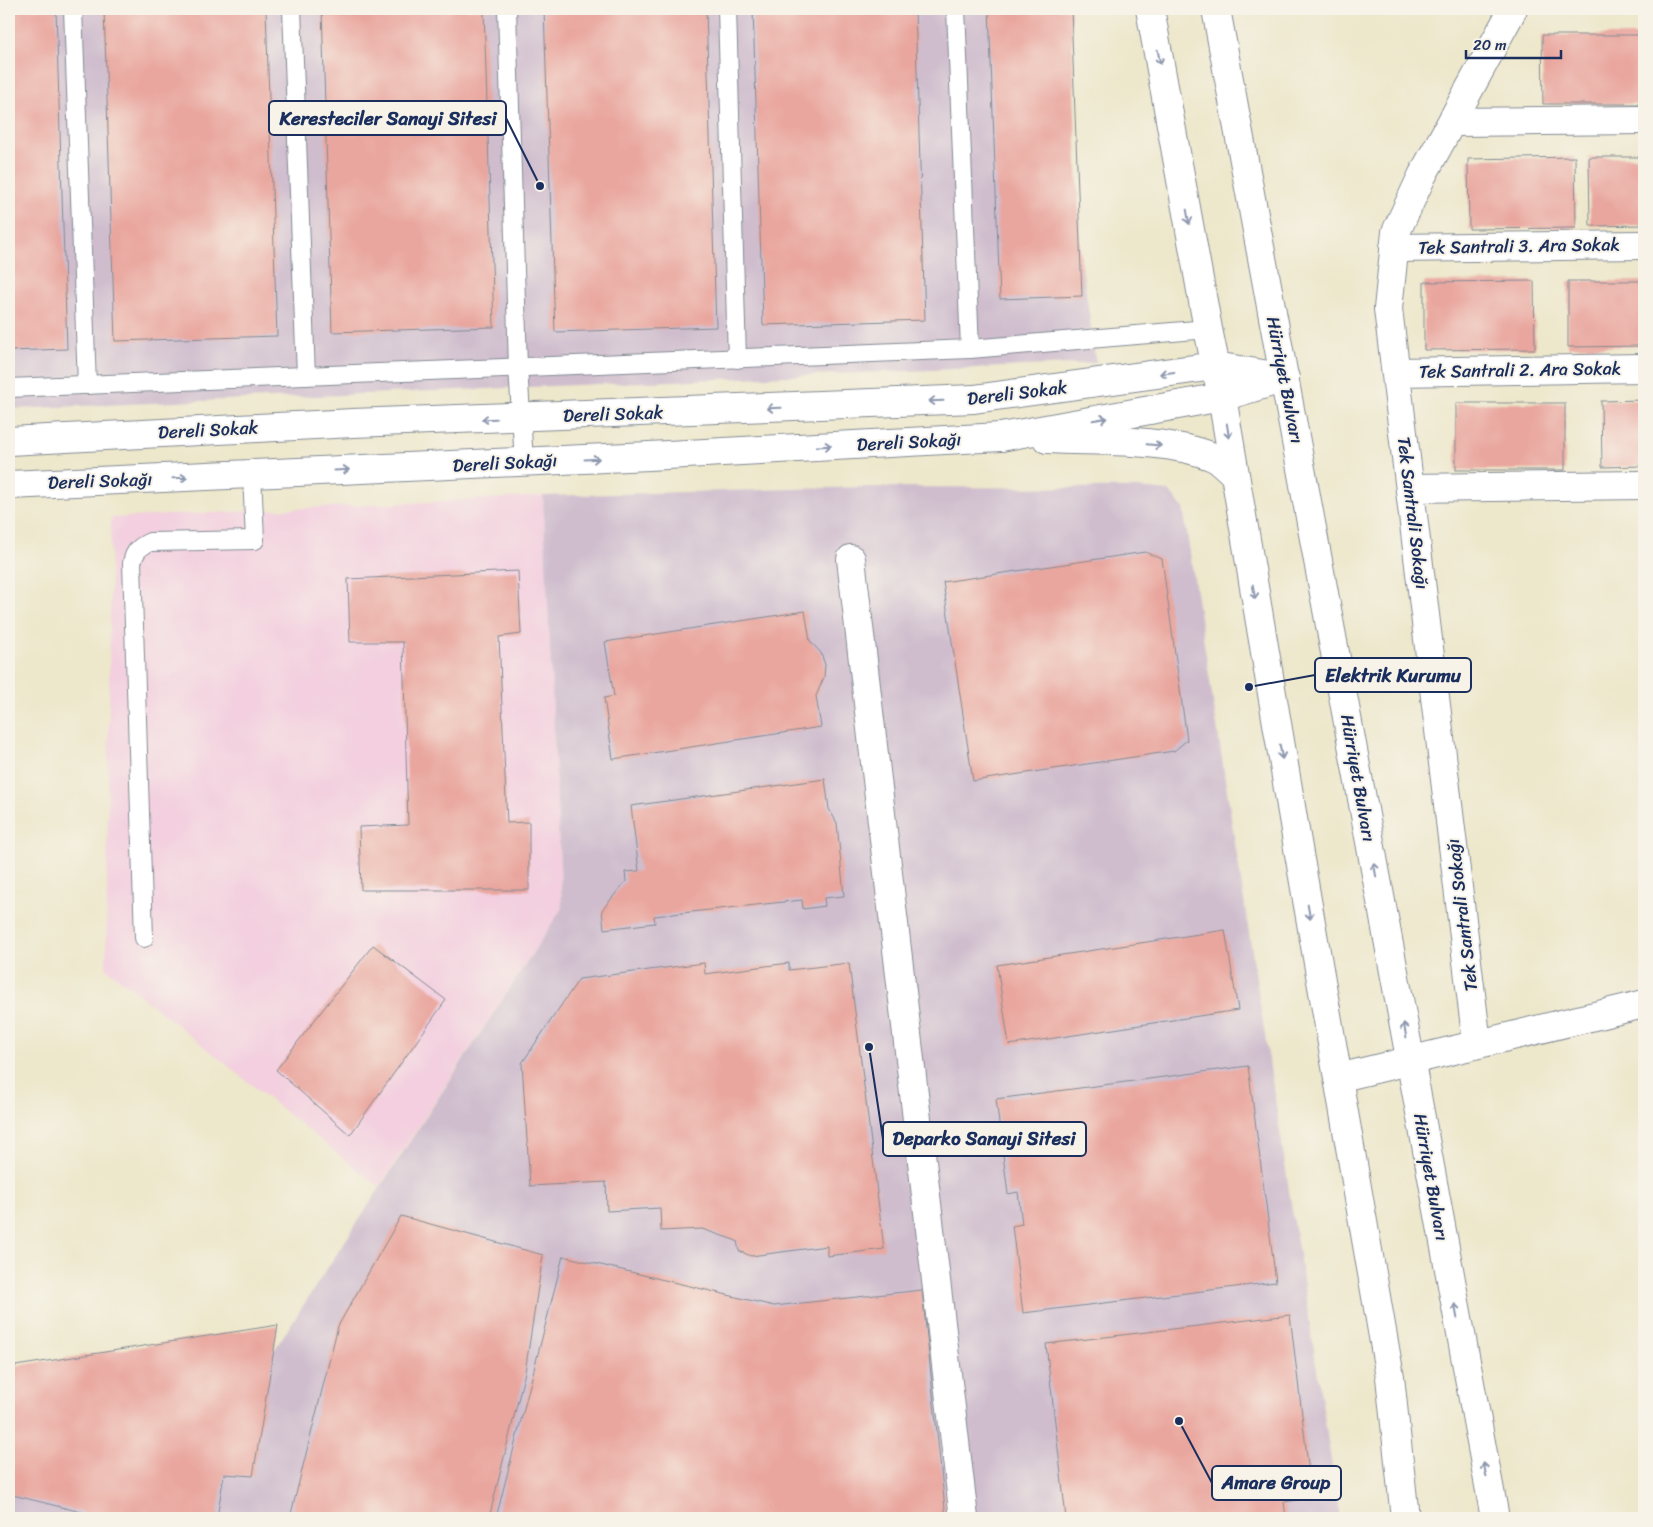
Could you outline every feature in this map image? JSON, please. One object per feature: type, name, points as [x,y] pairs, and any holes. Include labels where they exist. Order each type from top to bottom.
[{"type":"street","points":[[1150,9],[1222,397],[1390,1377],[1405,1518]]},
{"type":"street","name":"Hürriyet Bulvarı","points":[[1216,9],[1495,1518]]},
{"type":"street","name":"Tek Santrali Sokağı","points":[[1477,1044],[1388,309],[1396,232],[1422,176],[1514,9]]},
{"type":"street","points":[[1452,122],[1644,120]]},
{"type":"street","name":"Tek Santrali 3. Ara Sokak","points":[[1394,248],[1644,245]]},
{"type":"street","name":"Dereli Sokak","points":[[9,441],[353,423],[974,399],[1215,366],[1285,378]]},
{"type":"street","name":"Tek Santrali 2. Ara Sokak","points":[[1396,372],[1644,368]]},
{"type":"street","points":[[1001,437],[1222,397],[1285,378]]},
{"type":"street","points":[[1001,437],[1158,445],[1192,450],[1215,458],[1234,474]]},
{"type":"street","name":"Dereli Sokağı","points":[[9,485],[524,462],[1001,437]]},
{"type":"street","points":[[1410,488],[1644,485]]},
{"type":"street","points":[[851,559],[964,1518]]},
{"type":"street","points":[[1338,1078],[1644,1004]]},
{"type":"lane","points":[[73,9],[87,385]]},
{"type":"lane","points":[[292,9],[306,376]]},
{"type":"lane","points":[[507,9],[518,367],[524,462]]},
{"type":"lane","points":[[727,9],[737,359]]},
{"type":"lane","points":[[956,9],[970,349]]},
{"type":"lane","points":[[9,388],[970,349],[1208,329]]},
{"type":"lane","points":[[144,938],[132,563],[137,550],[150,542],[255,540],[252,475]]},
{"type":"shaded area","points":[[9,9],[1045,9],[1096,363],[9,409]]},
{"type":"shaded area","points":[[867,487],[1137,488],[1169,491],[1183,508],[1340,1518],[9,1518],[9,1393],[271,1355],[562,908],[543,496]]},
{"type":"shaded area","points":[[543,496],[562,908],[379,1187],[106,968],[111,518]]},
{"type":"building","points":[[9,9],[56,9],[67,349],[9,351]]},
{"type":"building","points":[[104,9],[266,9],[277,336],[115,341]]},
{"type":"building","points":[[322,9],[484,9],[494,327],[332,332]]},
{"type":"building","points":[[544,9],[706,9],[716,327],[555,332]]},
{"type":"building","points":[[753,9],[915,9],[925,320],[763,325]]},
{"type":"building","points":[[989,9],[1071,9],[1082,296],[1000,299]]},
{"type":"building","points":[[1542,35],[1644,35],[1644,104],[1543,104]]},
{"type":"building","points":[[1575,157],[1576,228],[1469,229],[1468,159]]},
{"type":"building","points":[[1589,157],[1644,157],[1644,225],[1590,226]]},
{"type":"building","points":[[1534,281],[1535,349],[1424,350],[1424,282]]},
{"type":"building","points":[[1568,281],[1644,281],[1644,346],[1568,347]]},
{"type":"building","points":[[1644,400],[1644,466],[1602,467],[1601,401]]},
{"type":"building","points":[[1456,403],[1565,403],[1565,470],[1456,470]]},
{"type":"building","points":[[1145,552],[1162,559],[1187,740],[1174,751],[973,781],[943,582]]},
{"type":"building","points":[[518,571],[521,634],[499,637],[507,823],[529,822],[529,890],[361,890],[359,827],[408,825],[403,642],[350,642],[348,579]]},
{"type":"building","points":[[805,611],[810,641],[821,653],[825,665],[824,677],[816,696],[821,727],[613,759],[604,698],[614,696],[605,642]]},
{"type":"building","points":[[825,779],[829,809],[837,823],[844,896],[824,898],[825,906],[803,909],[802,900],[654,916],[655,923],[604,929],[602,910],[626,881],[625,872],[639,871],[631,806]]},
{"type":"building","points":[[1225,930],[1238,1010],[1009,1045],[997,965]]},
{"type":"building","points":[[373,945],[446,1000],[350,1135],[276,1070]]},
{"type":"building","points":[[704,963],[705,974],[789,963],[789,970],[849,963],[884,1249],[827,1256],[827,1246],[751,1256],[739,1251],[737,1241],[702,1229],[661,1231],[660,1208],[607,1211],[606,1182],[530,1186],[522,1063],[579,979]]},
{"type":"building","points":[[1248,1066],[1276,1282],[1023,1313],[1012,1226],[1022,1224],[1018,1192],[1008,1194],[996,1099]]},
{"type":"building","points":[[401,1216],[543,1255],[525,1372],[489,1518],[290,1518],[338,1326]]},
{"type":"building","points":[[563,1256],[774,1306],[922,1290],[946,1518],[496,1518]]},
{"type":"building","points":[[1290,1315],[1312,1498],[1284,1502],[1286,1518],[1066,1518],[1046,1344]]},
{"type":"building","points":[[278,1325],[253,1476],[224,1474],[217,1518],[105,1518],[9,1494],[9,1367]]},
{"type":"place","name":"Keresteciler Sanayi Sitesi","points":[[540,186]]},
{"type":"place","name":"Elektrik Kurumu","points":[[1249,687]]},
{"type":"place","name":"Deparko Sanayi Sitesi","points":[[869,1047]]},
{"type":"place","name":"Amare Group","points":[[1179,1421]]}]
